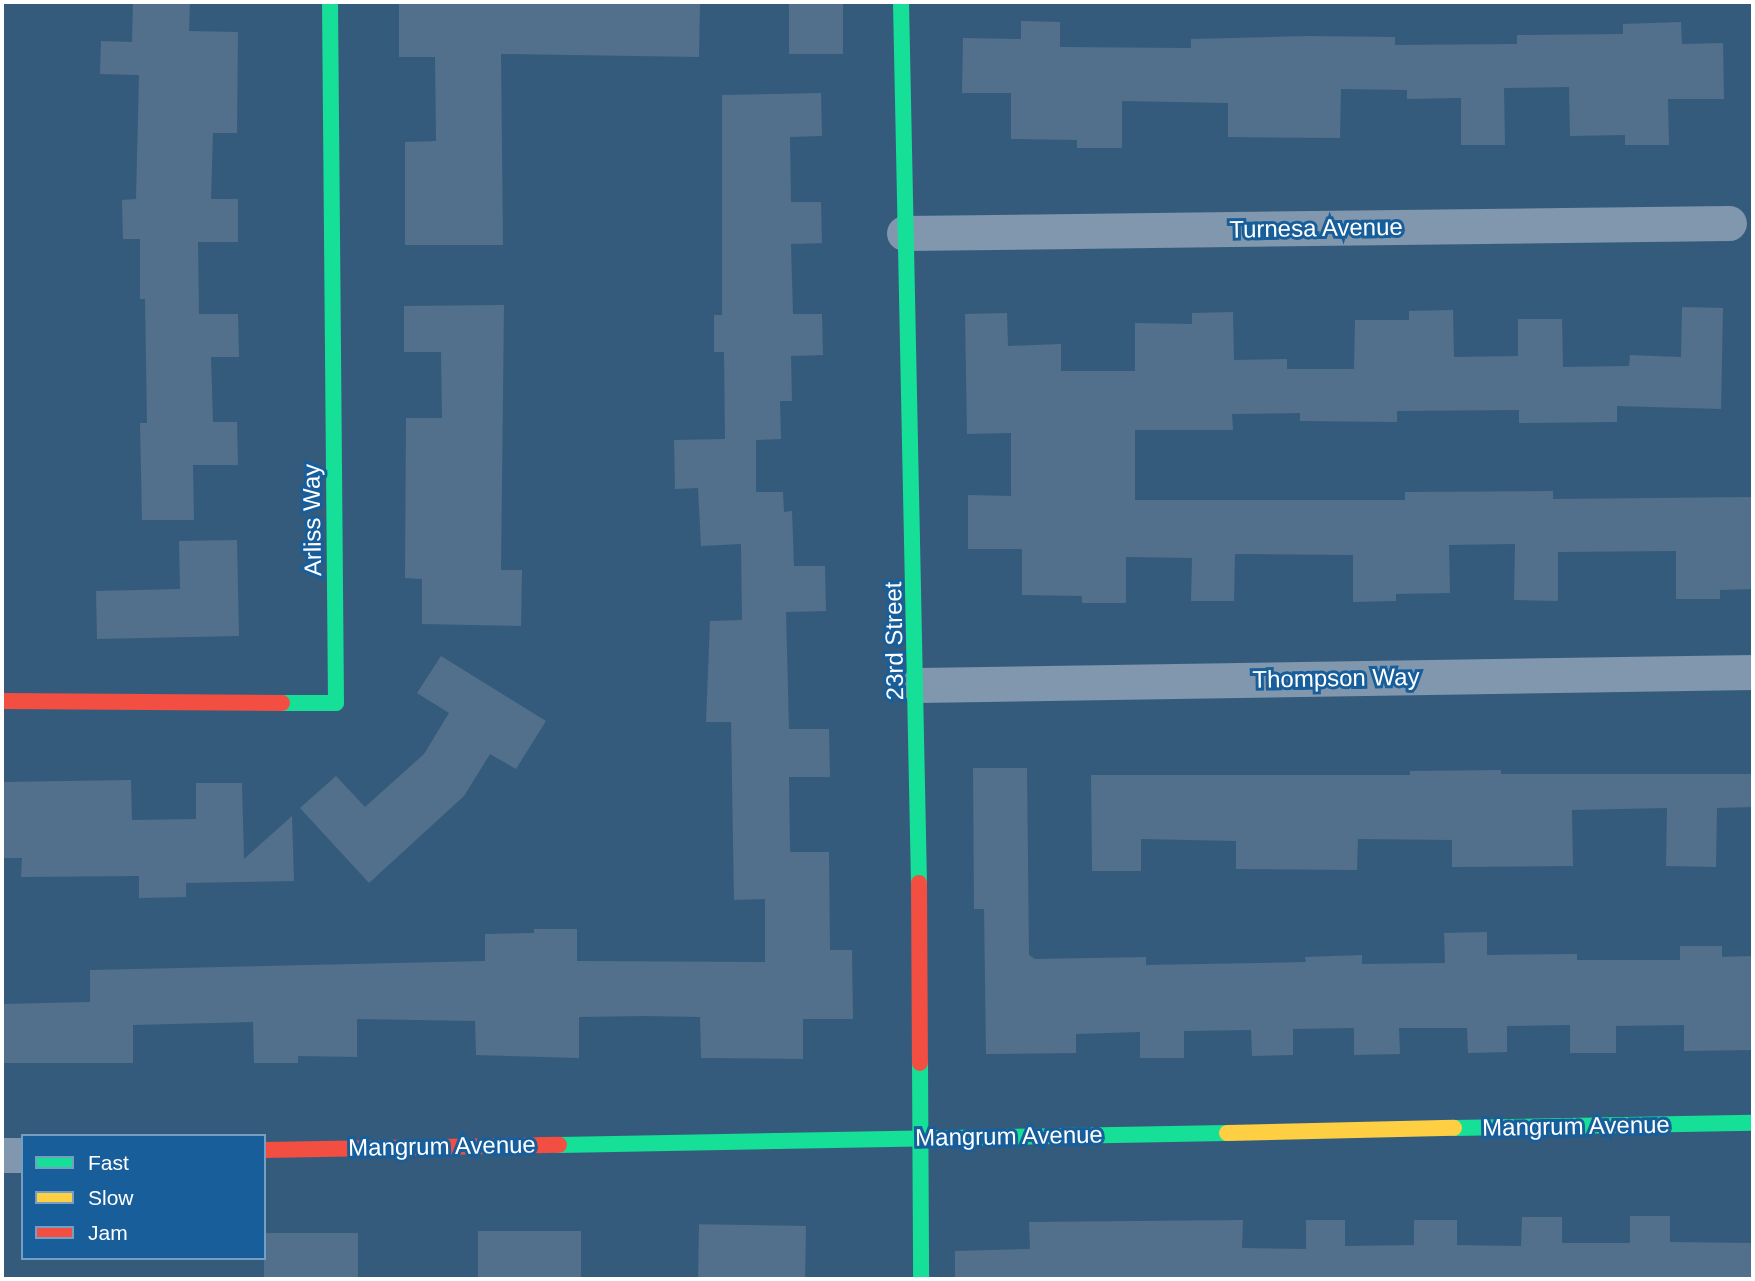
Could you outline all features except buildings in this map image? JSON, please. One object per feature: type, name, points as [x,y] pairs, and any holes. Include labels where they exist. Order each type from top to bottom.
[{"type":"street","name":"Arliss Way","points":[[2,701],[336,703],[330,2]]},
{"type":"street","name":"23rd Street","points":[[901,2],[904,233],[918,685],[921,1279]]},
{"type":"street","name":"Turnesa Avenue","points":[[904,233],[1728,223]]},
{"type":"street","name":"Thompson Way","points":[[918,685],[1753,672]]},
{"type":"street","name":"Mangrum Avenue","points":[[266,1150],[1753,1123]]},
{"type":"street","points":[[2,1155],[21,1154]]},
{"type":"traffic: fast","points":[[282,703],[336,703],[330,2]]},
{"type":"traffic: fast","points":[[901,2],[919,883]]},
{"type":"traffic: fast","points":[[920,1063],[921,1279]]},
{"type":"traffic: fast","points":[[1454,1128],[1753,1123]]},
{"type":"traffic: fast","points":[[559,1145],[1227,1133]]},
{"type":"traffic: slow","points":[[1227,1133],[1454,1128]]},
{"type":"traffic: jam","points":[[2,701],[282,703]]},
{"type":"traffic: jam","points":[[919,883],[920,1063]]},
{"type":"traffic: jam","points":[[266,1150],[559,1145]]}]
